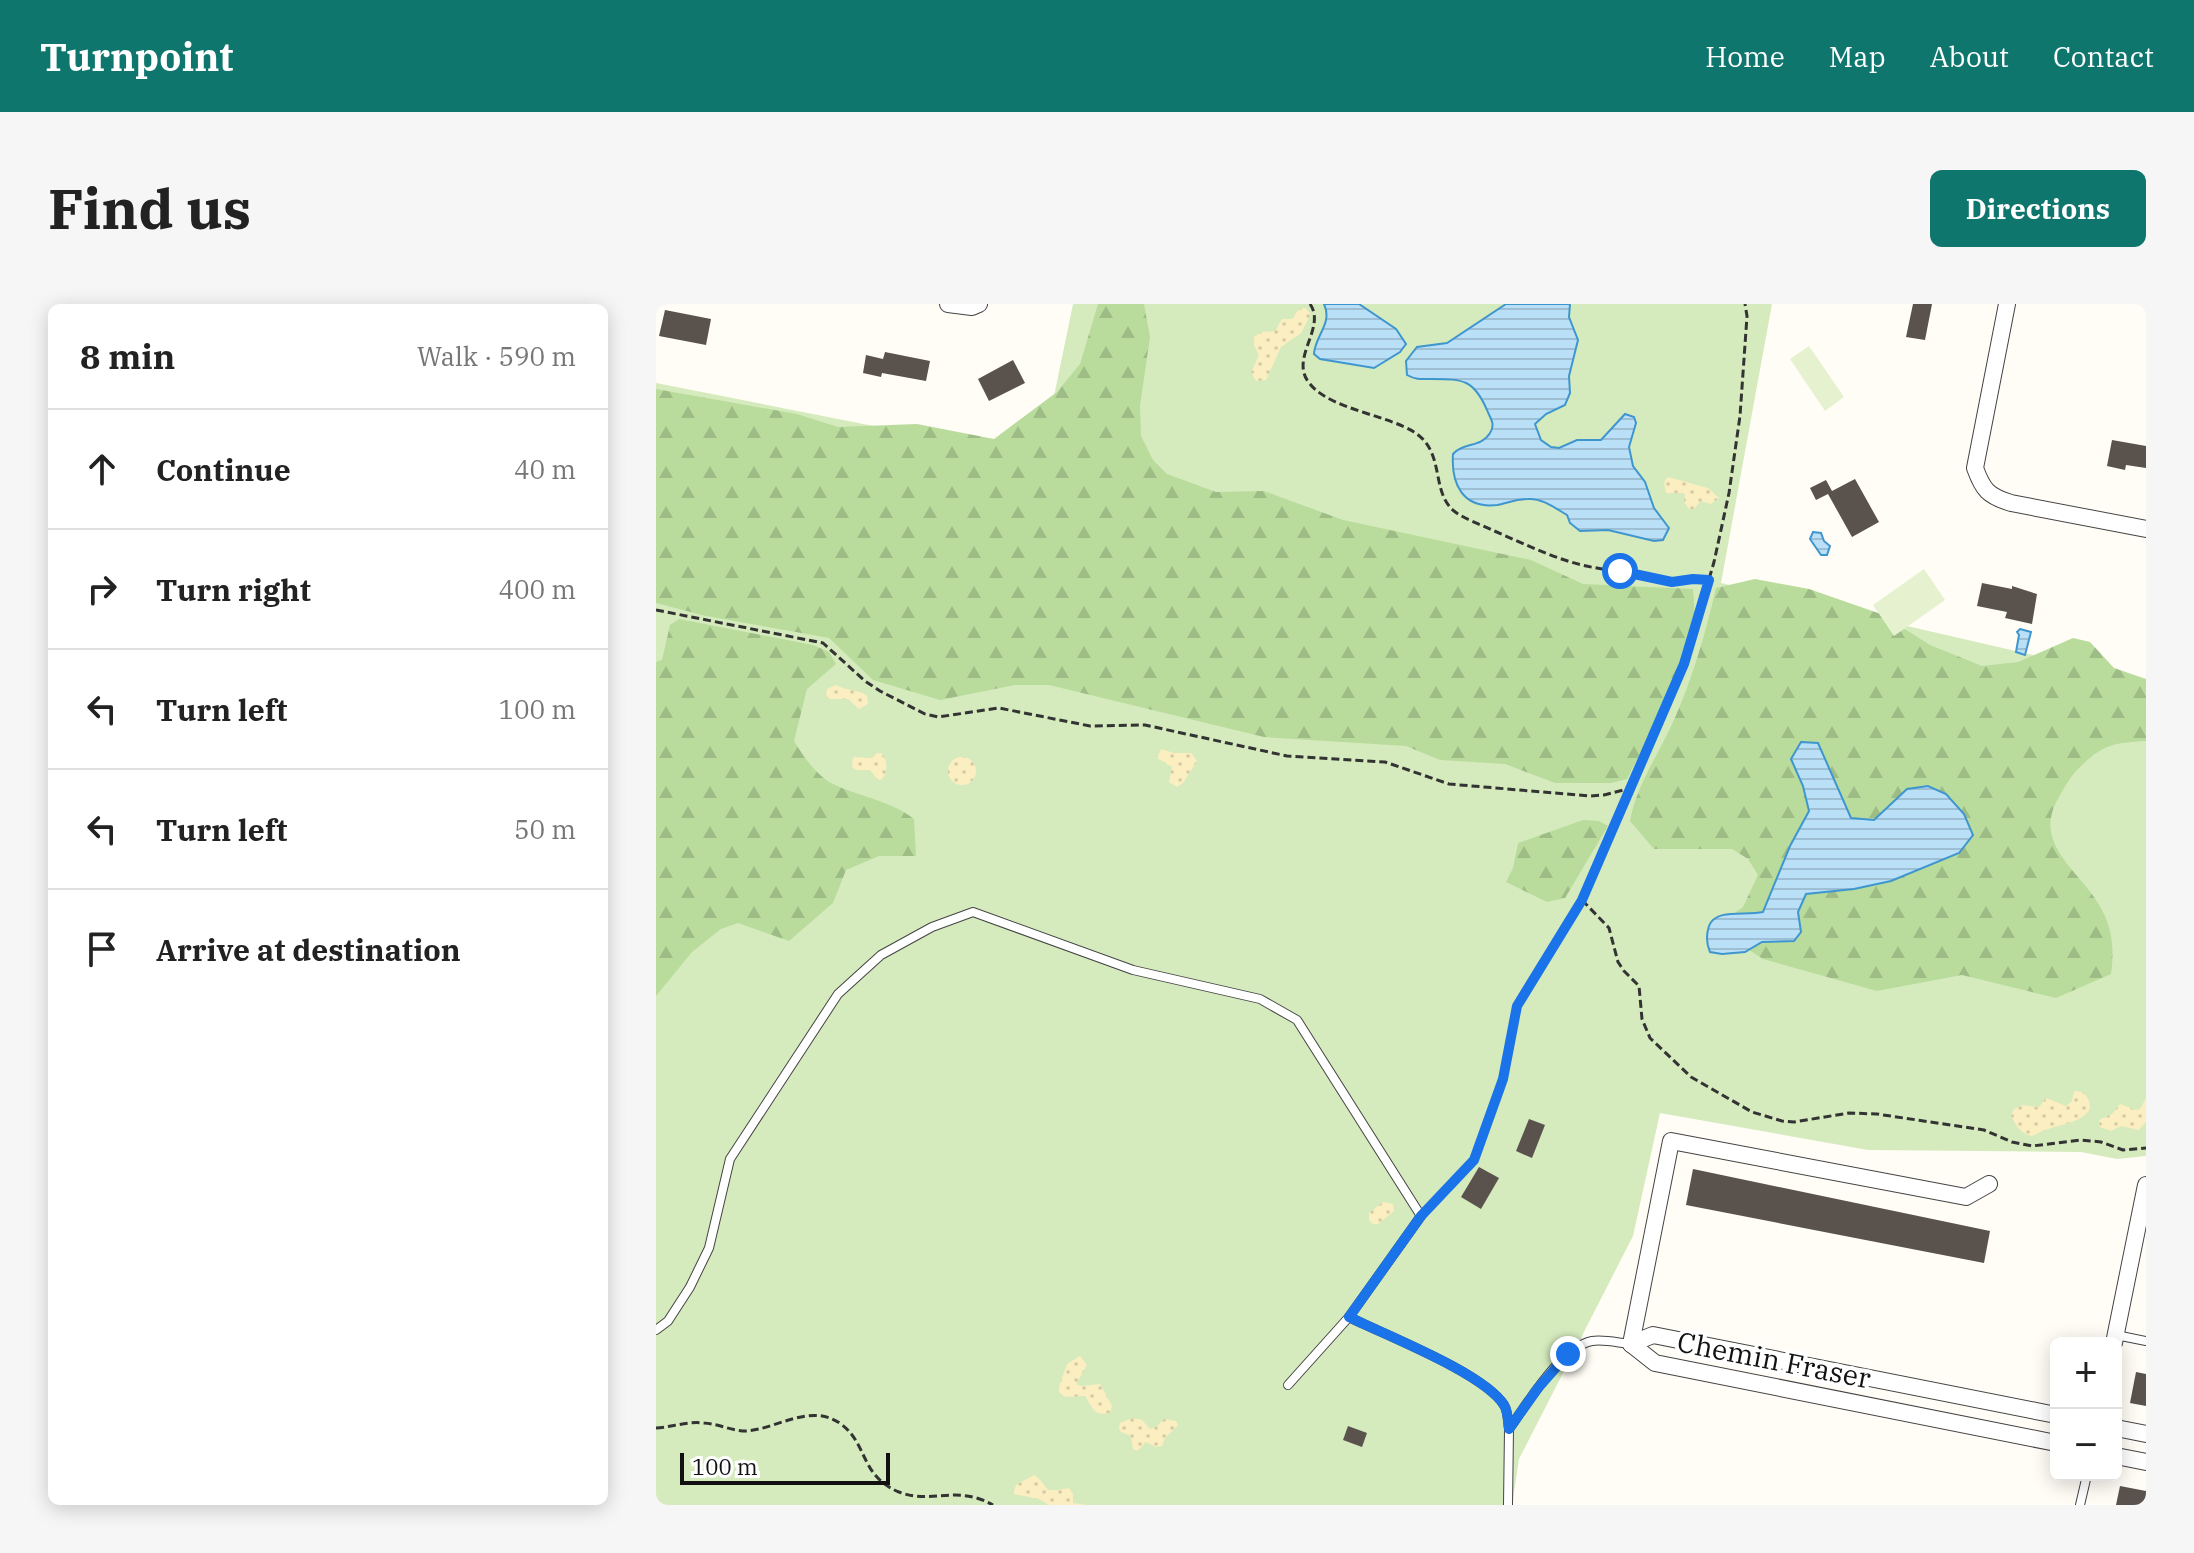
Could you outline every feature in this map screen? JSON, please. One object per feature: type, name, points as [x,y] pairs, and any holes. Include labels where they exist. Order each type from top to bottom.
[{"type":"street","points":[[948,304],[972,307],[979,304]]},
{"type":"street","points":[[2007,304],[1975,468],[1981,483],[1992,497],[2011,503],[2146,529]]},
{"type":"street","points":[[1631,1344],[1671,1141],[1966,1197],[1989,1184]]},
{"type":"street","points":[[2116,1337],[2141,1238],[2146,1185]]},
{"type":"street","name":"Chemin Fraser","points":[[2050,1414],[1653,1335],[1631,1344],[1655,1363],[2050,1442]]},
{"type":"street","points":[[2122,1429],[2146,1434]]},
{"type":"street","points":[[2122,1457],[2146,1462]]},
{"type":"lane","points":[[656,1330],[668,1321],[709,1248],[730,1159],[838,994],[881,955],[932,927],[973,912],[1133,970],[1260,999],[1297,1020],[1421,1216],[1349,1317],[1288,1385]]},
{"type":"lane","points":[[1349,1317],[1464,1373],[1505,1406],[1509,1429],[1508,1505]]},
{"type":"lane","points":[[2122,1339],[2146,1341]]},
{"type":"lane","points":[[1509,1429],[1538,1388],[1568,1354],[1591,1341],[1631,1344]]},
{"type":"lane","points":[[2080,1505],[2086,1481]]},
{"type":"path","points":[[1310,304],[1314,309],[1315,323],[1303,368],[1311,386],[1349,406],[1413,431],[1426,441],[1433,452],[1444,497],[1453,510],[1525,545],[1574,563],[1672,582],[1709,580]]},
{"type":"path","points":[[1421,1216],[1474,1160],[1503,1079],[1517,1006],[1582,900],[1684,664],[1709,580],[1729,493],[1740,416],[1747,316],[1745,304]]},
{"type":"path","points":[[656,610],[823,643],[865,681],[917,710],[938,717],[1012,709],[1090,726],[1129,723],[1182,731],[1303,758],[1385,762],[1449,784],[1590,796],[1631,788]]},
{"type":"path","points":[[1582,900],[1609,928],[1618,962],[1639,986],[1642,1019],[1650,1038],[1691,1077],[1752,1112],[1794,1122],[1849,1113],[1877,1114],[1984,1130],[2021,1145],[2091,1140],[2123,1150],[2146,1148]]},
{"type":"path","points":[[656,1428],[685,1422],[744,1431],[757,1430],[793,1417],[826,1417],[849,1432],[882,1485],[917,1497],[963,1493],[993,1505]]},
{"type":"green space","points":[[1073,304],[1772,304],[1721,583],[2146,681],[2146,1156],[2117,1159],[2081,1152],[1868,1150],[1660,1113],[1633,1236],[1519,1459],[1512,1505],[656,1505],[656,383],[1041,459]]},
{"type":"green space","points":[[1098,304],[1144,304],[1150,337],[1140,406],[1141,436],[1153,460],[1167,474],[1216,492],[1264,491],[1343,520],[1531,560],[1583,584],[1693,589],[1695,616],[1682,659],[1655,724],[1627,779],[1611,783],[1555,783],[1505,764],[1440,760],[1406,746],[1264,737],[1049,685],[1015,685],[940,700],[873,680],[829,638],[706,616],[656,603],[656,389],[797,414],[838,427],[917,424],[994,439],[1057,392],[1080,364]]},
{"type":"green space","points":[[1809,346],[1844,397],[1825,411],[1790,359]]},
{"type":"green space","points":[[1924,569],[1945,600],[1894,636],[1873,605]]},
{"type":"green space","points":[[1755,579],[1809,589],[1881,614],[1930,645],[1982,666],[2018,662],[2073,638],[2090,642],[2114,668],[2146,679],[2146,741],[2107,747],[2093,756],[2071,777],[2052,815],[2051,831],[2055,845],[2096,899],[2107,921],[2112,943],[2111,974],[2056,998],[1962,975],[1877,991],[1763,959],[1731,938],[1721,923],[1743,907],[1758,875],[1748,859],[1732,849],[1654,849],[1630,821],[1638,793],[1689,683],[1716,588]]},
{"type":"green space","points":[[679,619],[813,645],[829,652],[836,664],[807,689],[794,741],[811,765],[827,780],[895,807],[914,819],[916,856],[879,856],[846,870],[833,903],[789,941],[738,923],[721,929],[692,952],[656,996],[656,662],[662,660],[670,625]]},
{"type":"green space","points":[[1583,820],[1599,821],[1608,826],[1565,898],[1547,902],[1506,882],[1513,868],[1518,843]]},
{"type":"sand","points":[[1305,308],[1311,314],[1301,333],[1281,347],[1266,380],[1256,381],[1251,373],[1259,355],[1254,337],[1262,332],[1275,331],[1282,319],[1292,319],[1299,309]]},
{"type":"sand","points":[[1668,477],[1708,488],[1719,498],[1711,504],[1701,501],[1694,509],[1689,509],[1684,502],[1685,494],[1666,493],[1664,482]]},
{"type":"sand","points":[[836,685],[864,694],[868,704],[859,709],[848,699],[829,699],[827,689]]},
{"type":"sand","points":[[1161,749],[1191,753],[1197,761],[1177,787],[1169,782],[1172,767],[1157,758]]},
{"type":"sand","points":[[881,753],[886,762],[882,779],[878,780],[870,770],[852,767],[853,757],[872,758]]},
{"type":"sand","points":[[962,757],[972,761],[976,771],[972,781],[962,785],[952,781],[948,771],[952,761]]},
{"type":"sand","points":[[2074,1091],[2083,1092],[2089,1101],[2089,1109],[2078,1119],[2032,1136],[2014,1122],[2011,1115],[2014,1109],[2022,1105],[2039,1107],[2046,1098],[2066,1106],[2072,1101]]},
{"type":"sand","points":[[2146,1098],[2146,1122],[2139,1130],[2121,1126],[2111,1131],[2100,1127],[2099,1120],[2112,1114],[2120,1104],[2136,1110],[2140,1109]]},
{"type":"sand","points":[[1383,1202],[1393,1204],[1394,1211],[1378,1224],[1373,1224],[1369,1213]]},
{"type":"sand","points":[[1080,1356],[1087,1365],[1076,1384],[1100,1384],[1112,1406],[1110,1413],[1096,1412],[1085,1396],[1065,1397],[1059,1392],[1067,1364]]},
{"type":"sand","points":[[1132,1418],[1142,1420],[1150,1429],[1164,1419],[1176,1421],[1178,1425],[1165,1438],[1162,1446],[1156,1447],[1146,1442],[1137,1451],[1133,1449],[1131,1436],[1119,1428],[1120,1423]]},
{"type":"sand","points":[[1034,1475],[1049,1490],[1069,1488],[1073,1503],[1087,1505],[1049,1505],[1039,1499],[1013,1494],[1016,1485]]},
{"type":"water","points":[[1324,304],[1359,304],[1396,329],[1406,344],[1400,352],[1374,368],[1320,359],[1314,354],[1325,324]]},
{"type":"water","points":[[1506,304],[1570,304],[1569,317],[1578,340],[1569,376],[1570,393],[1565,405],[1546,414],[1535,424],[1541,440],[1559,448],[1577,440],[1601,440],[1625,414],[1634,417],[1636,423],[1629,447],[1633,466],[1645,482],[1654,508],[1669,528],[1663,540],[1654,541],[1608,530],[1580,531],[1570,523],[1567,515],[1538,500],[1485,505],[1475,503],[1461,492],[1454,475],[1453,454],[1486,438],[1492,427],[1491,418],[1477,392],[1467,383],[1410,377],[1407,375],[1406,361],[1417,347],[1447,343]]},
{"type":"water","points":[[1813,532],[1821,533],[1830,546],[1827,555],[1821,555],[1810,539]]},
{"type":"water","points":[[2020,629],[2031,632],[2025,655],[2016,652],[2017,632]]},
{"type":"water","points":[[1801,742],[1818,743],[1851,818],[1874,820],[1907,789],[1928,786],[1946,794],[1964,814],[1973,835],[1959,853],[1891,881],[1806,894],[1798,912],[1801,932],[1794,941],[1762,942],[1745,952],[1710,952],[1707,936],[1713,920],[1724,915],[1763,912],[1790,846],[1809,811],[1803,786],[1791,759]]},
{"type":"building","points":[[1913,304],[1932,304],[1925,340],[1906,337]]},
{"type":"building","points":[[665,310],[711,319],[706,345],[659,336]]},
{"type":"building","points":[[885,352],[930,361],[926,381],[863,373],[866,355],[883,359]]},
{"type":"building","points":[[1013,360],[1025,383],[989,401],[978,379]]},
{"type":"building","points":[[2112,440],[2146,446],[2146,468],[2126,465],[2125,470],[2107,466]]},
{"type":"building","points":[[1855,479],[1879,522],[1852,537],[1828,494],[1816,500],[1810,488],[1826,480],[1832,491]]},
{"type":"building","points":[[1982,583],[2012,589],[2012,586],[2037,594],[2032,624],[2005,618],[2007,612],[1977,606]]},
{"type":"building","points":[[1529,1119],[1545,1125],[1532,1158],[1516,1151]]},
{"type":"building","points":[[1479,1167],[1499,1178],[1481,1209],[1461,1197]]},
{"type":"building","points":[[1693,1169],[1990,1231],[1984,1263],[1686,1205]]},
{"type":"building","points":[[2136,1372],[2146,1374],[2146,1406],[2130,1403]]},
{"type":"building","points":[[1348,1426],[1367,1433],[1362,1447],[1343,1440]]},
{"type":"building","points":[[2120,1486],[2146,1491],[2146,1505],[2116,1505]]},
{"type":"route","points":[[1568,1354],[1538,1388],[1509,1429],[1505,1406],[1464,1373],[1349,1317],[1421,1216],[1474,1160],[1503,1079],[1517,1006],[1582,900],[1684,664],[1709,580],[1672,582],[1620,571]]}]
